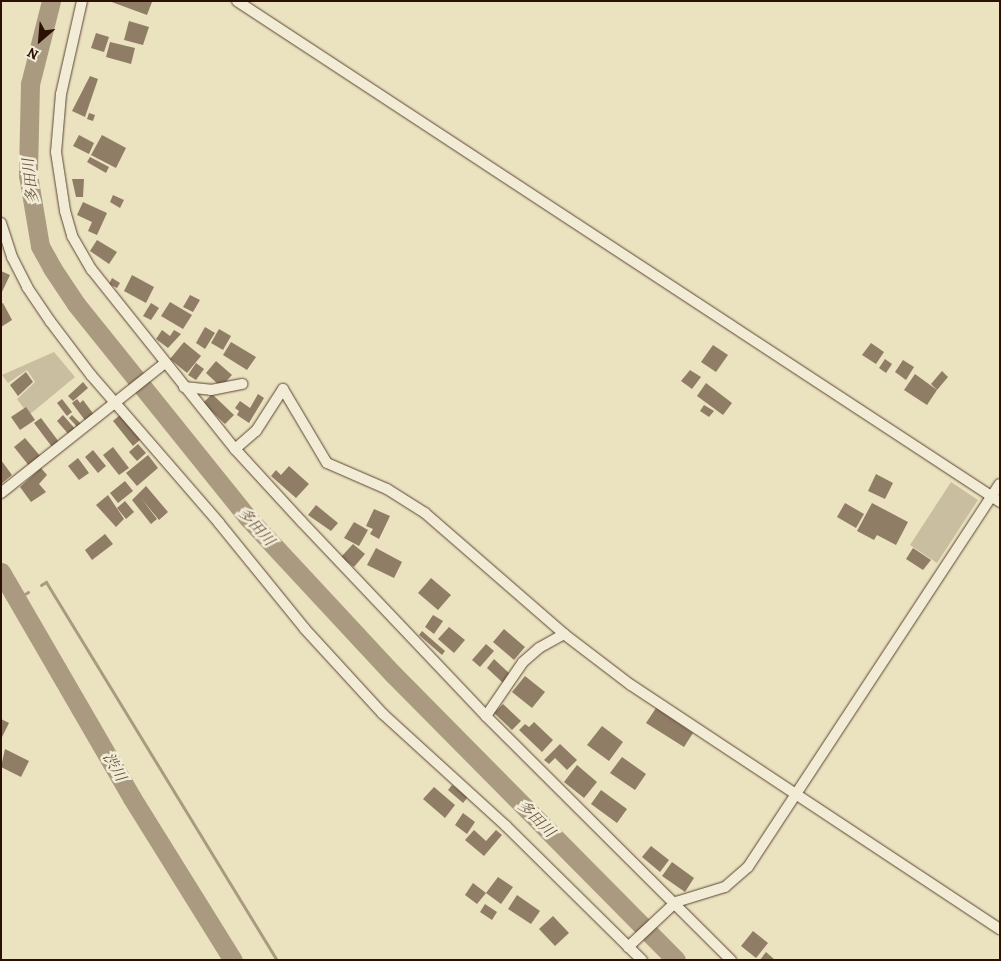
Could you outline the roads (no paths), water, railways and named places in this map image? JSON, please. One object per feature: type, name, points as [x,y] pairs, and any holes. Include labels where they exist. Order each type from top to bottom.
[{"type":"street","points":[[82,1],[58,123],[56,152],[64,211],[72,236],[92,270],[162,366],[184,386],[235,449],[486,716],[731,960]]},
{"type":"street","points":[[238,1],[995,500]]},
{"type":"street","points":[[1,223],[12,257],[27,286],[91,375],[118,402],[305,629],[382,714],[506,826],[631,945],[642,960]]},
{"type":"street","points":[[1,493],[162,366]]},
{"type":"street","points":[[184,386],[211,390],[242,384]]},
{"type":"street","points":[[235,449],[256,431],[283,389],[327,463],[387,489],[425,513],[564,634],[631,685],[1000,929]]},
{"type":"street","points":[[631,945],[673,904],[725,886],[740,877],[995,500],[1000,484]]},
{"type":"street","points":[[486,716],[523,662],[539,648],[564,634]]},
{"type":"waterway","name":"多田川","points":[[51,1],[30,84],[28,175],[40,246],[52,268],[76,304],[247,517],[393,674],[676,960]]},
{"type":"waterway","name":"渋川","points":[[1,572],[132,798],[233,960]]},
{"type":"waterway","points":[[41,585],[46,582],[277,960]]},
{"type":"waterway","points":[[16,599],[28,592]]}]
